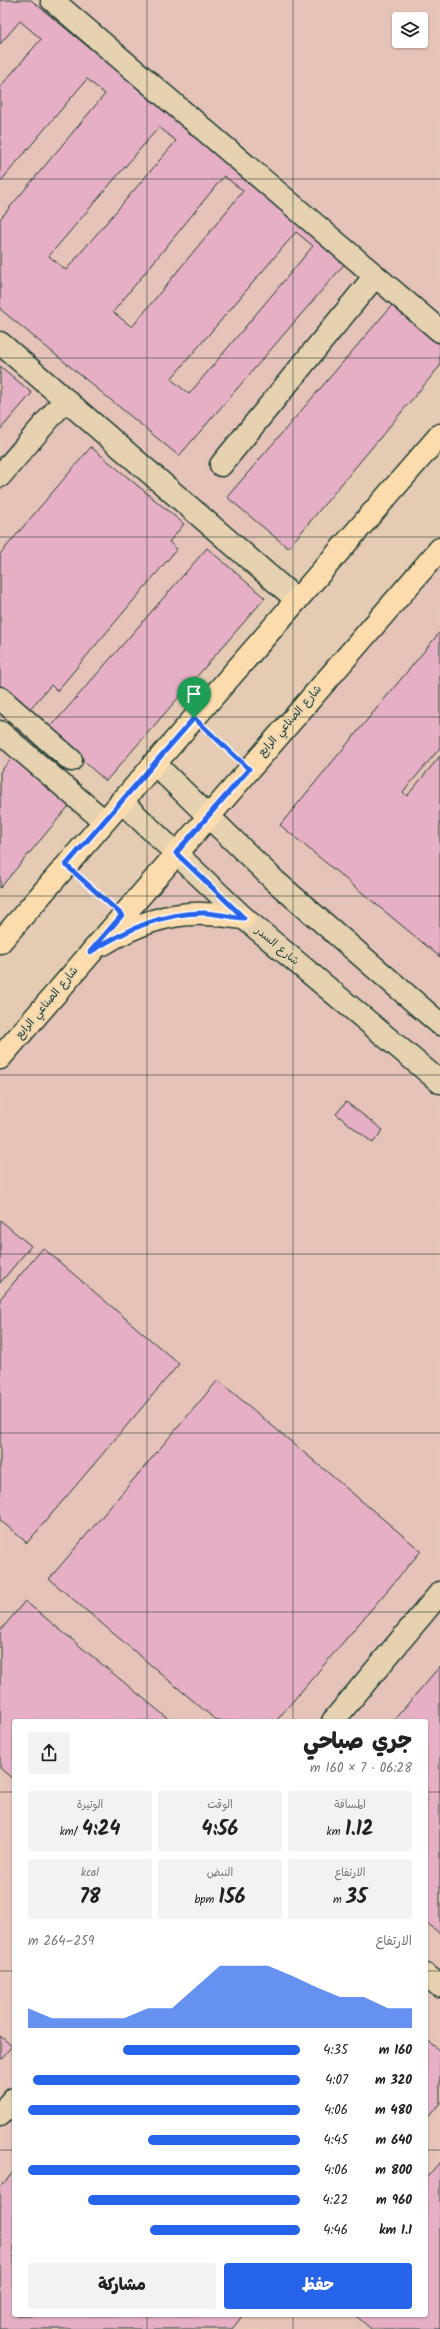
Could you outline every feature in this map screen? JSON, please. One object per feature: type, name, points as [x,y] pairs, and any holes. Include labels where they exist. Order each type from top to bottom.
[{"type":"main road","points":[[0,942],[440,435]]},
{"type":"main road","name":"شارع الصناعي الرابع","points":[[0,1058],[90,952],[440,549]]},
{"type":"main road","points":[[90,952],[125,931],[163,918],[204,913],[244,918]]},
{"type":"street","points":[[52,0],[440,331]]},
{"type":"street","points":[[221,465],[375,276]]},
{"type":"street","points":[[0,343],[297,600]]},
{"type":"street","points":[[0,476],[65,400]]},
{"type":"street","points":[[0,698],[71,760]]},
{"type":"street","points":[[0,732],[104,821]]},
{"type":"street","points":[[154,763],[275,881],[440,1024]]},
{"type":"street","name":"شارع السدر","points":[[122,801],[244,918],[440,1082]]},
{"type":"street","points":[[335,1719],[440,1593]]},
{"type":"street","points":[[428,1977],[440,1986]]},
{"type":"street","points":[[0,2115],[12,2101]]},
{"type":"path","points":[[194,718],[249,769]]},
{"type":"path","points":[[66,865],[122,915]]},
{"type":"shaded area","points":[[0,0],[440,0],[440,322],[0,840]]},
{"type":"shaded area","points":[[440,545],[440,2329],[0,2329],[0,1067]]},
{"type":"building","points":[[0,0],[31,0],[348,260],[179,456],[0,309],[0,219],[105,94],[87,79],[0,182],[0,87],[41,39],[20,21],[0,44]],"holes":[[[159,127],[176,141],[66,270],[49,256]],[[224,176],[243,191],[132,327],[113,312]],[[296,232],[313,246],[189,394],[171,379]]]},
{"type":"building","points":[[392,305],[440,344],[440,366],[288,548],[227,497]]},
{"type":"building","points":[[0,366],[32,393],[0,430]]},
{"type":"building","points":[[91,447],[184,524],[169,542],[177,549],[57,691],[51,685],[29,710],[0,686],[0,554]]},
{"type":"building","points":[[207,548],[265,598],[106,781],[48,730]]},
{"type":"building","points":[[440,632],[440,748],[403,792],[407,796],[440,756],[440,957],[280,825]]},
{"type":"building","points":[[17,752],[74,800],[0,888],[0,772]]},
{"type":"building","points":[[346,1102],[383,1130],[373,1143],[336,1114]]},
{"type":"building","points":[[0,1220],[31,1246],[0,1283]]},
{"type":"building","points":[[43,1248],[179,1364],[27,1543],[0,1520],[0,1299]]},
{"type":"building","points":[[218,1380],[421,1551],[278,1719],[215,1719],[49,1579]]},
{"type":"building","points":[[25,1601],[169,1719],[12,1719],[12,1778],[0,1768],[0,1631]]},
{"type":"building","points":[[440,1666],[440,1934],[428,1924],[428,1719],[395,1719]]},
{"type":"building","points":[[0,2036],[12,2046],[0,2060]]},
{"type":"building","points":[[428,2041],[440,2051],[440,2103],[428,2118]]},
{"type":"building","points":[[440,2162],[440,2329],[371,2329],[357,2317],[428,2317],[428,2176]]},
{"type":"building","points":[[12,2173],[12,2317],[241,2317],[232,2329],[0,2329],[0,2188]]},
{"type":"route","points":[[194,718],[249,769],[176,853],[244,918],[204,913],[163,918],[125,931],[90,952],[122,915],[66,865],[194,718]]}]
